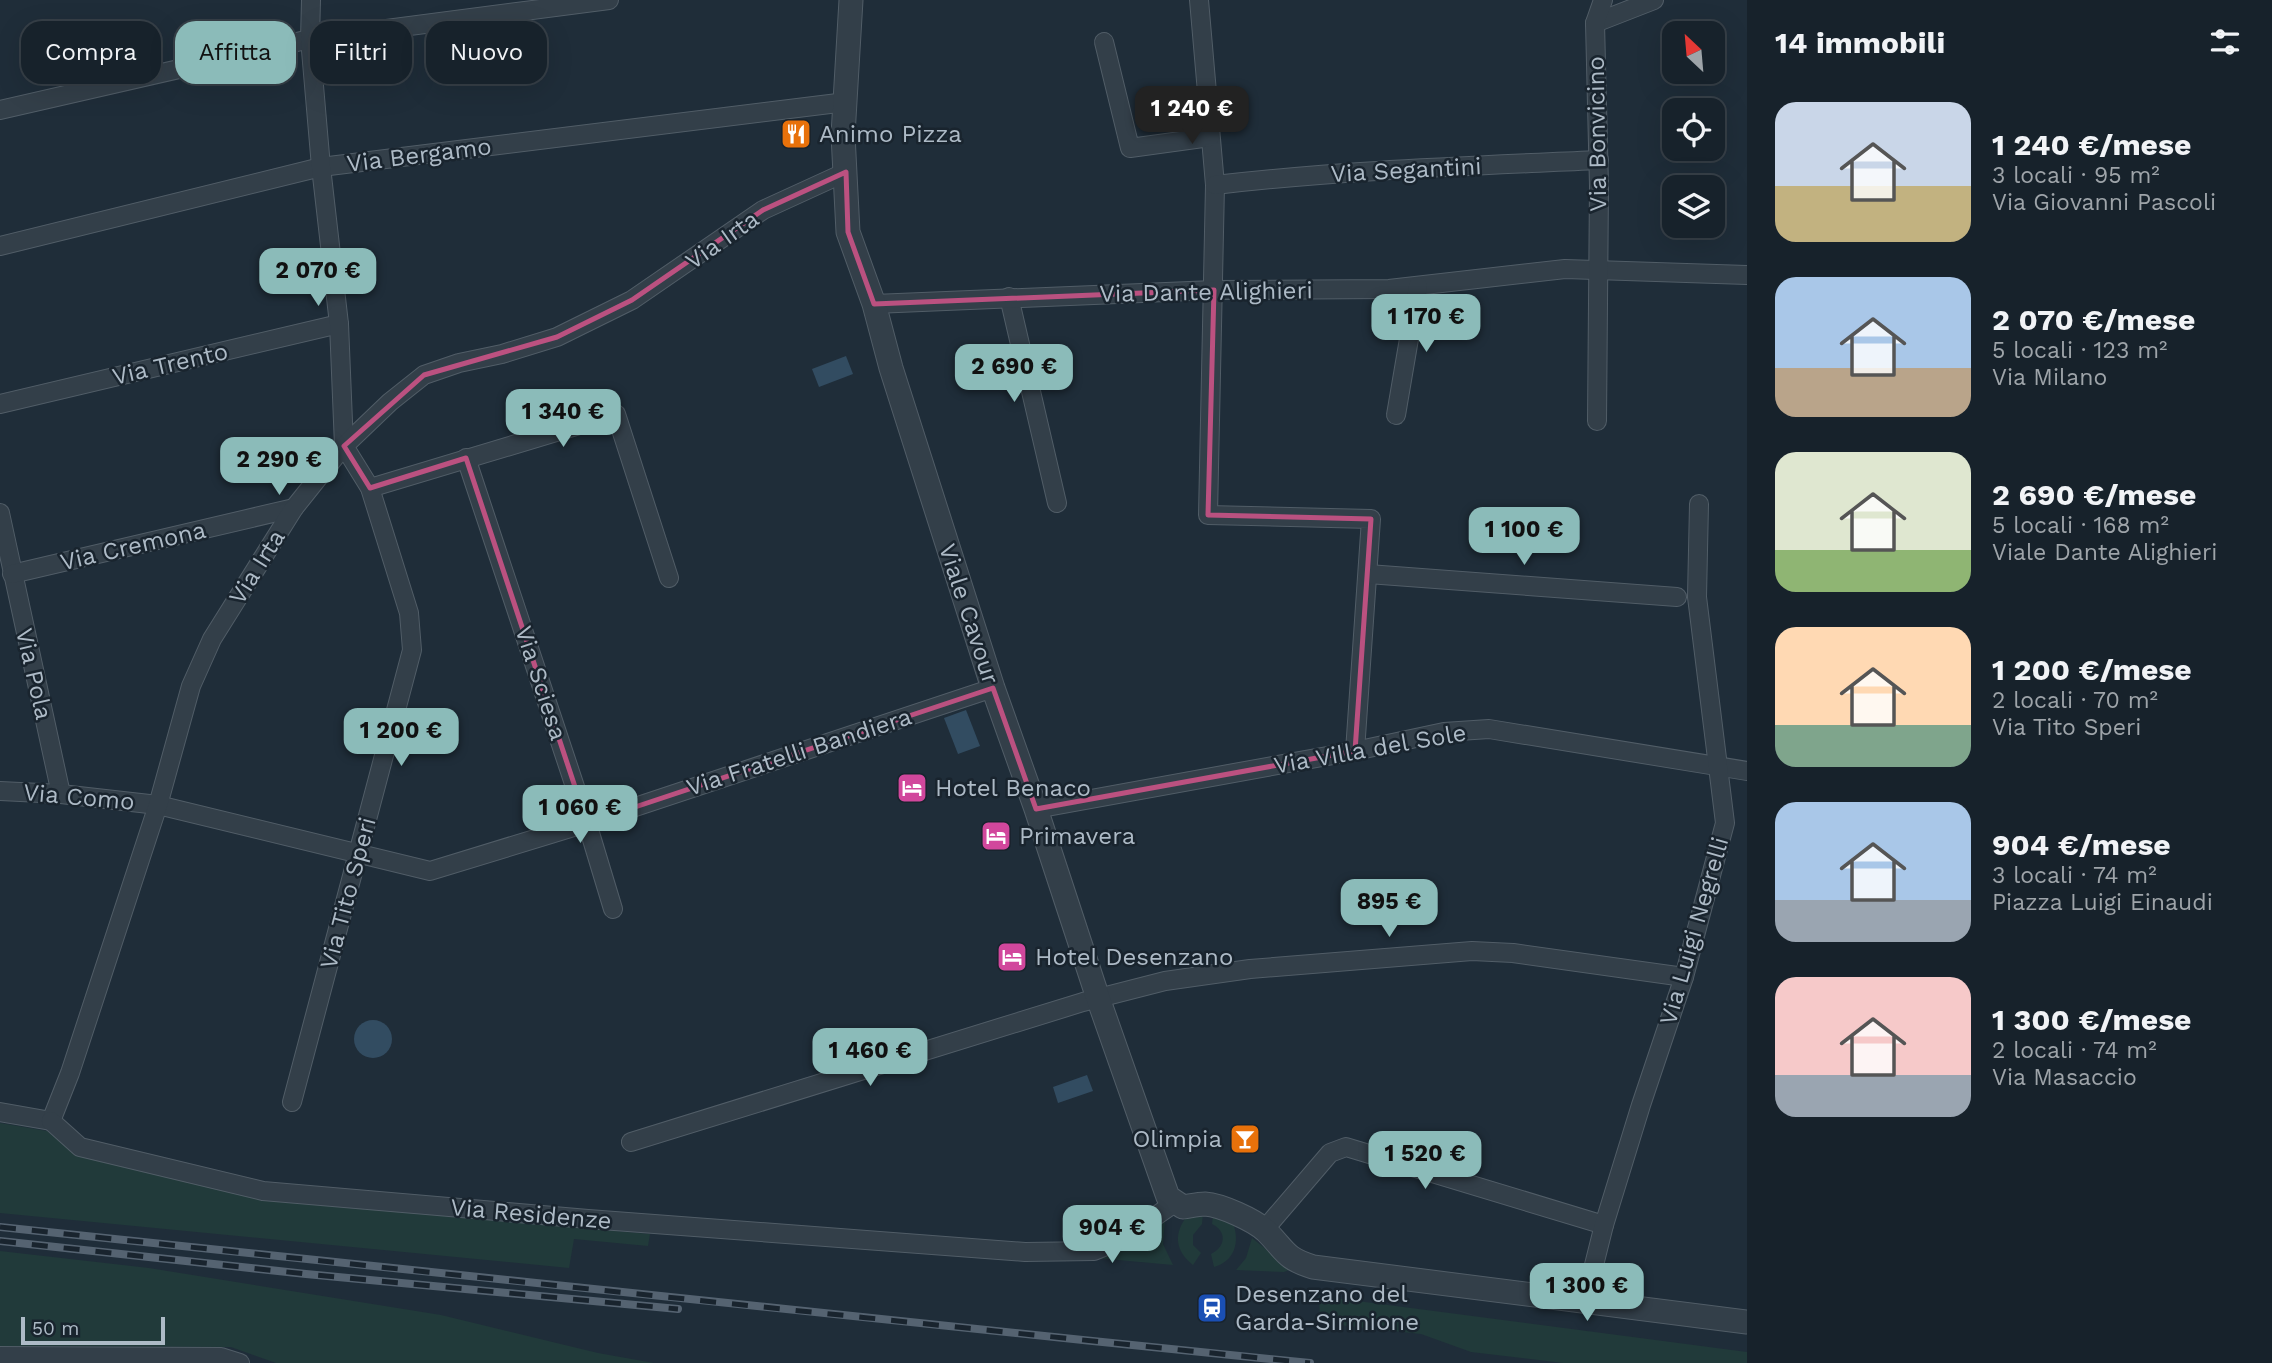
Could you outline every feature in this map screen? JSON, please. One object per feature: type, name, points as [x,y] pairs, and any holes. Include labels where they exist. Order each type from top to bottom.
[{"type":"street","points":[[310,21],[311,0]]},
{"type":"street","points":[[412,25],[609,0]]},
{"type":"street","name":"Viale Cavour","points":[[851,0],[843,135],[848,232],[874,304],[891,368],[993,688],[1098,998],[1164,1190],[1180,1205]]},
{"type":"street","points":[[1199,0],[1214,185],[1208,515],[1371,519],[1355,751]]},
{"type":"street","name":"Via Bonvicino","points":[[1597,421],[1599,160],[1595,23],[1603,0]]},
{"type":"street","points":[[1595,23],[1654,0]]},
{"type":"street","points":[[0,110],[310,38]]},
{"type":"street","points":[[1104,42],[1130,148],[1210,136]]},
{"type":"street","points":[[314,84],[339,324],[344,446]]},
{"type":"street","name":"Via Bergamo","points":[[0,246],[321,167],[846,102]]},
{"type":"street","name":"Via Segantini","points":[[1214,185],[1270,178],[1599,160]]},
{"type":"street","name":"Via Irta","points":[[51,1121],[70,1073],[158,805],[191,686],[212,639],[294,508],[344,446],[390,402],[424,375],[459,363],[557,338],[652,288],[763,210],[845,172]]},
{"type":"street","name":"Via Dante Alighieri","points":[[874,304],[1214,290],[1390,289],[1565,269],[1747,275]]},
{"type":"street","points":[[1396,415],[1418,286]]},
{"type":"street","points":[[1009,297],[1057,503]]},
{"type":"street","name":"Via Trento","points":[[0,404],[339,324]]},
{"type":"street","points":[[370,488],[616,414],[669,578]]},
{"type":"street","name":"Via Tito Speri","points":[[292,1102],[412,650],[409,613],[370,488],[344,446]]},
{"type":"street","name":"Via Sciesa","points":[[466,458],[613,909]]},
{"type":"street","name":"Via Luigi Negrelli","points":[[1594,1265],[1604,1225],[1684,977],[1725,823],[1697,597],[1699,504]]},
{"type":"street","name":"Via Cremona","points":[[12,575],[294,508]]},
{"type":"street","name":"Via Pola","points":[[0,513],[61,794]]},
{"type":"street","points":[[1368,574],[1677,597]]},
{"type":"street","name":"Via Fratelli Bandiera","points":[[158,805],[430,871],[587,823],[993,688]]},
{"type":"street","name":"Via Villa del Sole","points":[[1036,809],[1053,808],[1444,732],[1489,729],[1747,771]]},
{"type":"street","name":"Via Como","points":[[0,791],[61,794],[158,805]]},
{"type":"street","points":[[631,1142],[1098,998],[1165,981],[1250,969],[1472,951],[1513,953],[1684,977]]},
{"type":"street","points":[[0,1112],[51,1121]]},
{"type":"street","name":"Via Residenze","points":[[51,1121],[80,1147],[263,1191],[1025,1252],[1094,1251],[1130,1235],[1180,1205]]},
{"type":"street","points":[[1264,1230],[1329,1153],[1346,1147],[1604,1225]]},
{"type":"street","points":[[1180,1205],[1206,1204],[1237,1214],[1264,1230],[1283,1253],[1294,1261],[1313,1267],[1747,1322]]},
{"type":"street","points":[[0,1356],[221,1357],[240,1363]]},
{"type":"highlighted area","points":[[846,172],[848,232],[874,304],[1214,290],[1208,515],[1371,519],[1355,751],[1036,809],[993,688],[587,823],[466,458],[370,488],[344,446],[424,375],[557,337],[632,300],[763,210]]},
{"type":"green space","points":[[0,1123],[47,1131],[75,1154],[262,1200],[650,1234],[648,1246],[574,1239],[569,1268],[0,1213]]},
{"type":"green space","points":[[1203,1213],[1202,1224],[1193,1235],[1193,1245],[1201,1253],[1193,1265],[1180,1248],[1178,1235],[1188,1215]]},
{"type":"green space","points":[[1213,1215],[1233,1223],[1236,1237],[1231,1255],[1214,1267],[1211,1254],[1220,1247],[1223,1239],[1220,1231],[1212,1224]]},
{"type":"green space","points":[[1165,1220],[1163,1244],[1173,1265],[1096,1258],[1126,1246]]},
{"type":"green space","points":[[1252,1238],[1291,1269],[1284,1272],[1236,1270],[1246,1258]]},
{"type":"green space","points":[[0,1251],[149,1268],[441,1315],[598,1353],[654,1363],[276,1363],[231,1347],[0,1346]]},
{"type":"green space","points":[[1319,1296],[1747,1352],[1747,1363],[1563,1363],[1471,1352],[1421,1334],[1320,1323]]},
{"type":"water","points":[[846,356],[853,374],[819,387],[812,369]]},
{"type":"water","points":[[966,710],[980,746],[958,754],[944,718]]},
{"type":"water","points":[[373,1020],[386,1026],[392,1039],[386,1052],[373,1058],[360,1052],[354,1039],[360,1026]]},
{"type":"water","points":[[1087,1075],[1093,1091],[1058,1103],[1053,1087]]},
{"type":"railway","points":[[0,1227],[1310,1363]]},
{"type":"railway","points":[[0,1241],[306,1274],[678,1309]]},
{"type":"place","name":"Animo Pizza","points":[[796,134]]},
{"type":"place","name":"Hotel Benaco","points":[[912,788]]},
{"type":"place","name":"Primavera","points":[[996,836]]},
{"type":"place","name":"Hotel Desenzano","points":[[1012,957]]},
{"type":"place","name":"Olimpia","points":[[1245,1139]]},
{"type":"place","name":"Desenzano del Garda-Sirmione","points":[[1212,1308]]}]
